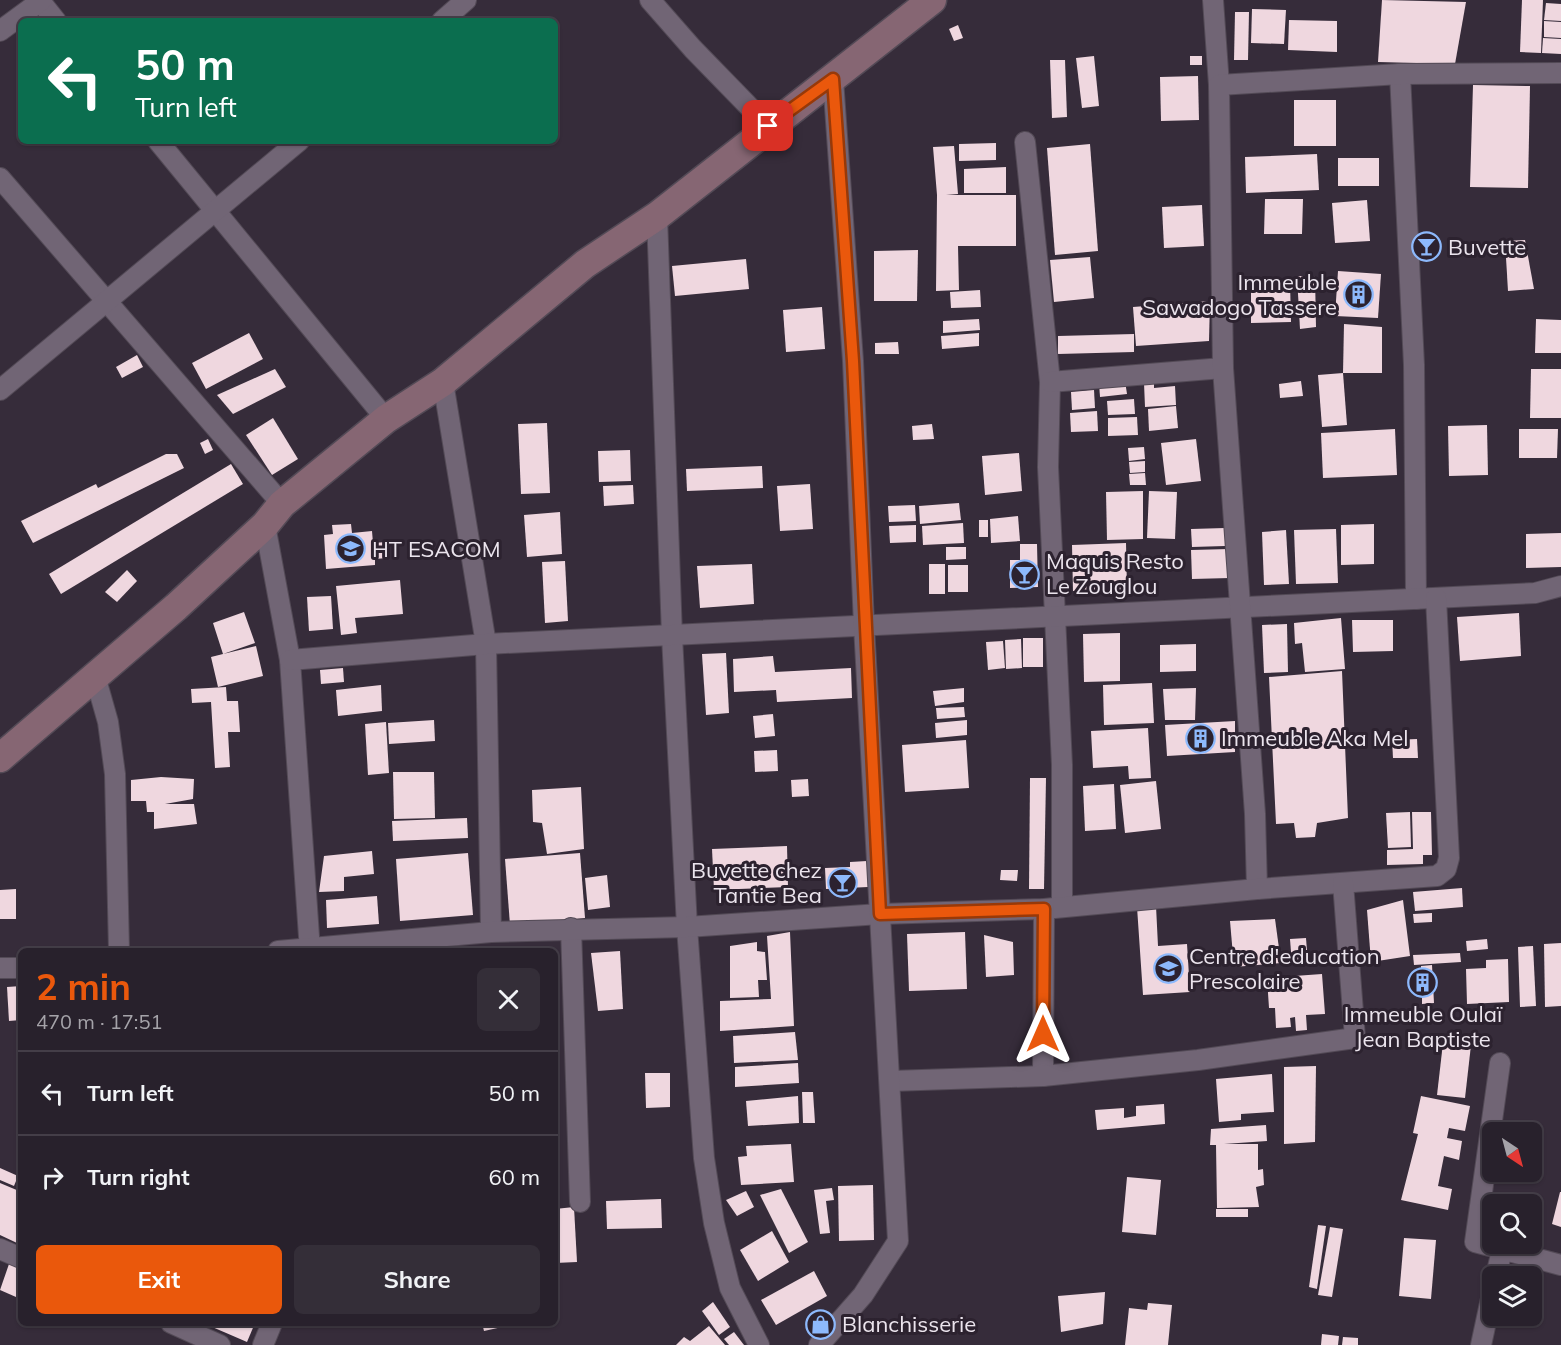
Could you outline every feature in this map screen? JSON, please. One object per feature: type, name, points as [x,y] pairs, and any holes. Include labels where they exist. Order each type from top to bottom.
[{"type":"street","points":[[445,18],[466,0]]},
{"type":"street","points":[[0,758],[177,607],[273,514],[386,419],[443,382],[585,264],[657,216],[768,126],[833,79],[932,0]]},
{"type":"street","points":[[1213,0],[1219,85],[1223,368],[1255,814],[1257,889]]},
{"type":"street","points":[[0,31],[41,1],[54,18]]},
{"type":"street","points":[[658,3],[768,126]]},
{"type":"street","points":[[1219,85],[1400,74],[1561,73]]},
{"type":"street","points":[[1400,74],[1414,365],[1416,599]]},
{"type":"street","points":[[819,1345],[863,1295],[898,1241],[864,626],[853,361],[833,79]]},
{"type":"street","points":[[1025,142],[1050,382],[1048,467],[1062,765],[1043,1076]]},
{"type":"street","points":[[161,144],[386,419]]},
{"type":"street","points":[[0,390],[295,144]]},
{"type":"street","points":[[0,178],[107,301],[273,514],[290,660],[310,948]]},
{"type":"street","points":[[657,216],[672,636],[687,927],[704,1158],[714,1223],[730,1288],[759,1345]]},
{"type":"street","points":[[1050,382],[1223,368]]},
{"type":"street","points":[[443,382],[486,644],[491,932]]},
{"type":"street","points":[[290,660],[486,644],[1535,593],[1561,586]]},
{"type":"street","points":[[331,948],[394,945],[491,932],[571,928],[687,927],[880,914],[1053,908],[1257,889],[1437,876],[1446,869],[1449,858],[1436,598]]},
{"type":"street","points":[[95,676],[108,722],[115,774],[119,948]]},
{"type":"street","points":[[891,1082],[1043,1076],[1198,1060],[1354,1038],[1343,883]]},
{"type":"street","points":[[571,928],[580,1202]]},
{"type":"street","points":[[0,968],[18,968]]},
{"type":"street","points":[[1482,1244],[1475,1242],[1500,1063]]},
{"type":"street","points":[[0,1249],[18,1257]]},
{"type":"street","points":[[1515,1254],[1561,1265]]},
{"type":"street","points":[[178,1326],[219,1345]]},
{"type":"street","points":[[263,1345],[271,1326]]},
{"type":"street","points":[[1481,1345],[1485,1326]]},
{"type":"building","points":[[1382,0],[1466,2],[1455,64],[1378,62]]},
{"type":"building","points":[[1522,0],[1543,0],[1541,53],[1520,52]]},
{"type":"building","points":[[1546,3],[1561,4],[1561,21],[1544,20]]},
{"type":"building","points":[[1252,9],[1286,10],[1284,44],[1251,43]]},
{"type":"building","points":[[1235,12],[1249,12],[1248,60],[1234,60]]},
{"type":"building","points":[[1289,20],[1337,21],[1337,52],[1288,50]]},
{"type":"building","points":[[1544,21],[1561,22],[1561,38],[1544,37]]},
{"type":"building","points":[[958,25],[963,38],[954,41],[949,29]]},
{"type":"building","points":[[1543,38],[1561,39],[1561,54],[1542,53]]},
{"type":"building","points":[[1094,56],[1099,106],[1082,108],[1076,58]]},
{"type":"building","points":[[1190,56],[1202,56],[1202,65],[1190,65]]},
{"type":"building","points":[[1050,60],[1065,60],[1067,117],[1052,118]]},
{"type":"building","points":[[1198,76],[1199,120],[1161,121],[1160,77]]},
{"type":"building","points":[[1473,85],[1530,86],[1528,188],[1470,187]]},
{"type":"building","points":[[1294,100],[1336,100],[1336,146],[1294,146]]},
{"type":"building","points":[[996,143],[996,160],[959,161],[959,144]]},
{"type":"building","points":[[1090,144],[1098,251],[1055,255],[1047,148]]},
{"type":"building","points":[[954,146],[958,194],[946,195],[1016,195],[1016,246],[958,246],[959,290],[936,291],[937,195],[933,147]]},
{"type":"building","points":[[1317,154],[1319,190],[1246,193],[1245,157]]},
{"type":"building","points":[[1338,158],[1379,158],[1379,186],[1338,186]]},
{"type":"building","points":[[1006,167],[1006,193],[964,193],[964,169]]},
{"type":"building","points":[[1265,199],[1303,199],[1302,234],[1264,234]]},
{"type":"building","points":[[1367,200],[1370,241],[1335,243],[1332,203]]},
{"type":"building","points":[[1202,205],[1204,246],[1164,248],[1162,207]]},
{"type":"building","points":[[1525,240],[1534,289],[1508,291],[1505,241]]},
{"type":"building","points":[[918,250],[917,301],[874,301],[874,251]]},
{"type":"building","points":[[1090,257],[1094,298],[1054,302],[1050,260]]},
{"type":"building","points":[[746,259],[749,289],[675,296],[672,266]]},
{"type":"building","name":"Immeuble Sawadogo Tassere","points":[[1338,271],[1381,274],[1378,318],[1335,316]]},
{"type":"building","points":[[1297,276],[1315,276],[1316,327],[1300,329]]},
{"type":"building","points":[[1290,282],[1291,322],[1251,323],[1251,283]]},
{"type":"building","points":[[980,290],[981,307],[951,308],[950,292]]},
{"type":"building","points":[[1210,301],[1209,341],[1136,346],[1133,307]]},
{"type":"building","points":[[822,307],[825,349],[786,352],[783,310]]},
{"type":"building","points":[[979,319],[980,330],[943,333],[943,321]]},
{"type":"building","points":[[1536,319],[1561,320],[1561,353],[1535,353]]},
{"type":"building","points":[[1344,324],[1382,327],[1382,373],[1343,373]]},
{"type":"building","points":[[249,333],[263,359],[206,389],[192,363]]},
{"type":"building","points":[[979,333],[979,346],[942,349],[941,336]]},
{"type":"building","points":[[1134,334],[1134,352],[1058,354],[1058,336]]},
{"type":"building","points":[[898,342],[899,354],[875,354],[875,343]]},
{"type":"building","points":[[137,355],[143,367],[122,378],[116,367]]},
{"type":"building","points":[[275,369],[286,387],[233,414],[217,395]]},
{"type":"building","points":[[1531,369],[1561,369],[1561,418],[1530,418]]},
{"type":"building","points":[[1343,373],[1347,425],[1322,427],[1318,375]]},
{"type":"building","points":[[1125,381],[1127,394],[1100,397],[1099,383]]},
{"type":"building","points":[[1301,381],[1303,396],[1280,398],[1279,384]]},
{"type":"building","points":[[1144,383],[1154,383],[1154,388],[1175,386],[1176,405],[1145,407]]},
{"type":"building","points":[[1094,390],[1095,408],[1072,410],[1071,392]]},
{"type":"building","points":[[1134,399],[1135,414],[1108,415],[1107,401]]},
{"type":"building","points":[[1176,406],[1178,428],[1149,431],[1148,409]]},
{"type":"building","points":[[1097,411],[1098,431],[1071,432],[1070,413]]},
{"type":"building","points":[[1137,417],[1138,435],[1108,436],[1108,418]]},
{"type":"building","points":[[273,418],[298,459],[272,475],[246,435]]},
{"type":"building","points":[[547,423],[550,493],[521,494],[518,424]]},
{"type":"building","points":[[932,424],[934,439],[913,440],[912,426]]},
{"type":"building","points":[[1487,425],[1488,475],[1449,476],[1448,426]]},
{"type":"building","points":[[1395,429],[1397,475],[1323,478],[1321,433]]},
{"type":"building","points":[[1519,429],[1558,429],[1557,458],[1519,458]]},
{"type":"building","points":[[208,439],[213,450],[205,454],[200,443]]},
{"type":"building","points":[[1196,439],[1201,481],[1166,485],[1161,443]]},
{"type":"building","points":[[1144,447],[1145,459],[1129,461],[1128,448]]},
{"type":"building","points":[[630,450],[631,481],[599,482],[598,451]]},
{"type":"building","points":[[1019,453],[1022,491],[985,495],[982,456]]},
{"type":"building","points":[[166,454],[177,454],[184,468],[33,543],[21,521],[96,484],[98,488]]},
{"type":"building","points":[[1145,461],[1145,472],[1130,473],[1129,462]]},
{"type":"building","points":[[231,464],[243,484],[61,594],[49,574]]},
{"type":"building","points":[[762,466],[763,488],[687,491],[686,469]]},
{"type":"building","points":[[1145,473],[1146,485],[1130,485],[1129,474]]},
{"type":"building","points":[[810,484],[813,529],[780,531],[777,486]]},
{"type":"building","points":[[633,485],[634,504],[604,506],[603,486]]},
{"type":"building","points":[[1143,491],[1143,539],[1107,540],[1106,492]]},
{"type":"building","points":[[1149,491],[1177,492],[1175,539],[1147,538]]},
{"type":"building","points":[[959,503],[961,520],[920,524],[919,506]]},
{"type":"building","points":[[915,505],[916,521],[889,522],[888,506]]},
{"type":"building","points":[[560,512],[562,554],[527,557],[524,515]]},
{"type":"building","points":[[1018,516],[1020,541],[991,543],[990,519]]},
{"type":"building","points":[[979,520],[988,520],[988,537],[979,537]]},
{"type":"building","points":[[963,523],[964,543],[923,545],[922,526]]},
{"type":"building","points":[[351,524],[352,533],[372,531],[373,543],[386,542],[387,558],[375,559],[375,565],[326,569],[324,535],[333,534],[332,525]]},
{"type":"building","points":[[1374,524],[1374,564],[1341,565],[1341,525]]},
{"type":"building","points":[[916,525],[916,542],[890,543],[889,526]]},
{"type":"building","points":[[1225,528],[1225,546],[1192,547],[1191,529]]},
{"type":"building","points":[[1336,529],[1338,583],[1296,584],[1294,530]]},
{"type":"building","points":[[1286,530],[1289,584],[1264,585],[1262,532]]},
{"type":"building","points":[[1561,533],[1561,567],[1526,568],[1526,534]]},
{"type":"building","points":[[1126,543],[1127,590],[1073,591],[1072,545]]},
{"type":"building","points":[[1020,544],[1037,544],[1038,587],[1010,588],[1010,560],[1020,560]]},
{"type":"building","points":[[946,547],[966,547],[966,559],[946,560]]},
{"type":"building","points":[[1229,549],[1230,578],[1192,579],[1191,550]]},
{"type":"building","points":[[565,561],[568,621],[545,623],[542,562]]},
{"type":"building","points":[[752,564],[754,604],[700,608],[697,566]]},
{"type":"building","points":[[929,564],[945,564],[945,594],[929,594]]},
{"type":"building","points":[[948,565],[968,565],[968,592],[948,592]]},
{"type":"building","points":[[127,570],[137,581],[117,602],[105,592]]},
{"type":"building","points":[[400,580],[403,614],[355,618],[357,633],[341,635],[336,586]]},
{"type":"building","points":[[331,596],[333,629],[309,631],[307,597]]},
{"type":"building","points":[[244,612],[255,643],[223,654],[213,623]]},
{"type":"building","points":[[1519,613],[1521,656],[1460,661],[1457,617]]},
{"type":"building","points":[[1341,618],[1345,669],[1305,672],[1302,643],[1295,644],[1294,623]]},
{"type":"building","points":[[1352,620],[1393,620],[1393,651],[1353,652]]},
{"type":"building","points":[[1287,624],[1288,672],[1264,673],[1262,625]]},
{"type":"building","points":[[1120,633],[1120,681],[1084,682],[1083,634]]},
{"type":"building","points":[[1023,638],[1043,638],[1043,667],[1023,667]]},
{"type":"building","points":[[1021,639],[1022,668],[1006,669],[1005,640]]},
{"type":"building","points":[[1003,641],[1005,668],[988,670],[986,642]]},
{"type":"building","points":[[1196,644],[1196,671],[1160,672],[1160,645]]},
{"type":"building","points":[[256,646],[263,676],[218,687],[211,657]]},
{"type":"building","points":[[726,653],[729,713],[706,715],[702,654]]},
{"type":"building","points":[[773,656],[775,672],[851,668],[852,698],[777,702],[776,690],[734,692],[733,659]]},
{"type":"building","points":[[343,668],[344,682],[321,684],[320,670]]},
{"type":"building","points":[[1342,671],[1348,818],[1317,823],[1315,837],[1296,838],[1294,823],[1276,824],[1269,677]]},
{"type":"building","points":[[1152,683],[1154,723],[1104,725],[1103,685]]},
{"type":"building","points":[[381,685],[382,711],[338,716],[336,690]]},
{"type":"building","points":[[226,687],[227,701],[238,701],[240,732],[228,732],[230,767],[215,768],[211,702],[192,703],[191,689]]},
{"type":"building","points":[[964,688],[964,702],[935,706],[933,691]]},
{"type":"building","points":[[1196,688],[1195,720],[1165,720],[1163,689]]},
{"type":"building","points":[[964,707],[965,717],[937,719],[936,708]]},
{"type":"building","points":[[773,714],[775,736],[755,738],[753,716]]},
{"type":"building","points":[[434,720],[435,741],[389,744],[388,723]]},
{"type":"building","points":[[967,720],[967,735],[936,738],[935,723]]},
{"type":"building","name":"Immeuble Aka Mel","points":[[1235,721],[1235,752],[1167,756],[1165,725]]},
{"type":"building","points":[[386,722],[389,773],[368,775],[365,724]]},
{"type":"building","points":[[1148,728],[1151,778],[1129,779],[1128,766],[1093,768],[1091,731]]},
{"type":"building","points":[[1417,739],[1418,758],[1393,758],[1392,740]]},
{"type":"building","points":[[966,740],[969,788],[905,792],[902,745]]},
{"type":"building","points":[[777,750],[778,771],[755,772],[754,751]]},
{"type":"building","points":[[393,772],[434,772],[435,818],[394,819]]},
{"type":"building","points":[[161,777],[194,779],[193,799],[165,804],[194,804],[197,824],[154,829],[154,812],[147,812],[146,801],[131,801],[131,780]]},
{"type":"building","points":[[1030,778],[1046,778],[1044,889],[1029,889]]},
{"type":"building","points":[[808,779],[809,796],[792,797],[791,780]]},
{"type":"building","points":[[1156,781],[1161,829],[1125,833],[1120,785]]},
{"type":"building","points":[[1114,784],[1116,829],[1085,831],[1083,786]]},
{"type":"building","points":[[581,787],[584,849],[547,854],[542,823],[533,822],[532,790]]},
{"type":"building","points":[[1410,812],[1411,847],[1388,848],[1386,813]]},
{"type":"building","points":[[1412,812],[1431,812],[1432,855],[1423,855],[1423,864],[1387,865],[1387,850],[1413,849]]},
{"type":"building","points":[[467,818],[468,838],[393,841],[392,821]]},
{"type":"building","points":[[787,846],[788,887],[714,890],[712,849]]},
{"type":"building","points":[[372,851],[374,874],[344,877],[344,891],[319,892],[324,856]]},
{"type":"building","points":[[468,853],[473,915],[400,921],[396,859]]},
{"type":"building","points":[[580,853],[585,918],[510,925],[505,859]]},
{"type":"building","points":[[867,861],[868,887],[826,889],[825,868],[850,867],[850,862]]},
{"type":"building","points":[[1001,870],[1018,870],[1017,881],[1000,880]]},
{"type":"building","points":[[607,875],[610,907],[588,910],[585,878]]},
{"type":"building","points":[[1462,888],[1463,907],[1415,911],[1413,892]]},
{"type":"building","points":[[16,889],[16,919],[0,919],[0,890]]},
{"type":"building","points":[[377,896],[379,924],[327,928],[326,900]]},
{"type":"building","points":[[1403,900],[1410,956],[1371,962],[1367,910]]},
{"type":"building","points":[[1156,906],[1158,946],[1187,944],[1190,992],[1143,995],[1137,907]]},
{"type":"building","points":[[1432,913],[1432,922],[1414,923],[1413,914]]},
{"type":"building","points":[[1275,919],[1281,963],[1234,967],[1230,921]]},
{"type":"building","points":[[790,932],[794,1026],[720,1031],[720,1001],[771,999],[767,936]]},
{"type":"building","points":[[965,932],[967,989],[909,991],[907,934]]},
{"type":"building","points":[[984,935],[1013,942],[1014,975],[986,977]]},
{"type":"building","points":[[1306,938],[1308,964],[1292,965],[1290,939]]},
{"type":"building","points":[[1487,939],[1488,949],[1467,951],[1466,941]]},
{"type":"building","points":[[757,942],[757,951],[765,952],[767,980],[758,980],[759,997],[730,998],[730,946]]},
{"type":"building","points":[[1561,943],[1561,1006],[1545,1007],[1544,944]]},
{"type":"building","points":[[1533,946],[1536,1006],[1520,1007],[1518,947]]},
{"type":"building","points":[[620,951],[623,1009],[598,1011],[591,953]]},
{"type":"building","points":[[1460,953],[1461,962],[1414,965],[1413,955]]},
{"type":"building","points":[[1508,959],[1509,1002],[1467,1004],[1466,969],[1486,968],[1486,960]]},
{"type":"building","name":"Immeuble Oulaï Jean Baptiste","points":[[1432,965],[1434,1003],[1422,1004],[1422,991],[1413,991],[1413,974],[1421,973],[1421,966]]},
{"type":"building","points":[[1322,974],[1325,1014],[1306,1015],[1307,1030],[1296,1031],[1295,1017],[1290,1018],[1291,1027],[1276,1028],[1275,1008],[1269,1008],[1267,978]]},
{"type":"building","points":[[18,986],[18,1020],[9,1021],[7,987]]},
{"type":"building","points":[[795,1032],[798,1060],[734,1063],[733,1036]]},
{"type":"building","points":[[1443,1043],[1471,1045],[1465,1098],[1437,1095]]},
{"type":"building","points":[[798,1063],[799,1083],[735,1087],[735,1067]]},
{"type":"building","points":[[1316,1066],[1315,1142],[1284,1144],[1284,1067]]},
{"type":"building","points":[[645,1073],[670,1073],[670,1107],[646,1108]]},
{"type":"building","points":[[1272,1074],[1274,1112],[1241,1114],[1241,1120],[1219,1122],[1216,1079]]},
{"type":"building","points":[[802,1092],[813,1092],[815,1123],[803,1123]]},
{"type":"building","points":[[798,1096],[799,1123],[748,1126],[746,1101]]},
{"type":"building","points":[[1421,1096],[1470,1106],[1465,1131],[1449,1128],[1447,1138],[1462,1141],[1459,1160],[1444,1156],[1438,1186],[1452,1189],[1448,1210],[1401,1200],[1418,1134],[1413,1133]]},
{"type":"building","points":[[1164,1104],[1165,1124],[1097,1130],[1095,1110],[1124,1108],[1124,1118],[1136,1116],[1136,1106]]},
{"type":"building","points":[[1266,1125],[1267,1141],[1224,1144],[1258,1144],[1258,1170],[1263,1169],[1264,1185],[1256,1187],[1259,1207],[1217,1208],[1216,1145],[1210,1145],[1211,1129]]},
{"type":"building","points":[[791,1144],[794,1182],[741,1185],[738,1157],[747,1156],[746,1146]]},
{"type":"building","points":[[0,1168],[18,1176],[14,1186],[0,1180]]},
{"type":"building","points":[[1127,1177],[1161,1180],[1156,1235],[1122,1232]]},
{"type":"building","points":[[0,1183],[18,1191],[18,1242],[0,1235]]},
{"type":"building","points":[[873,1185],[874,1240],[839,1241],[838,1186]]},
{"type":"building","points":[[832,1188],[834,1200],[826,1201],[830,1233],[820,1234],[814,1190]]},
{"type":"building","points":[[781,1189],[808,1242],[789,1253],[760,1195]]},
{"type":"building","points":[[746,1191],[754,1207],[737,1216],[726,1200]]},
{"type":"building","points":[[1561,1192],[1561,1227],[1552,1224]]},
{"type":"building","points":[[661,1199],[662,1228],[607,1229],[606,1201]]},
{"type":"building","points":[[574,1207],[577,1262],[558,1263],[558,1209]]},
{"type":"building","points":[[1216,1209],[1248,1209],[1248,1217],[1216,1217]]},
{"type":"building","points":[[1318,1225],[1326,1226],[1317,1289],[1309,1287]]},
{"type":"building","points":[[1330,1227],[1343,1229],[1332,1297],[1318,1295]]},
{"type":"building","points":[[772,1231],[789,1262],[758,1281],[740,1250]]},
{"type":"building","points":[[1404,1238],[1436,1240],[1431,1299],[1399,1296]]},
{"type":"building","points":[[9,1264],[18,1268],[16,1297],[0,1290]]},
{"type":"building","points":[[814,1271],[827,1296],[776,1325],[761,1300]]},
{"type":"building","points":[[1105,1292],[1103,1324],[1061,1332],[1058,1296]]},
{"type":"building","points":[[713,1302],[730,1327],[719,1335],[702,1311]]},
{"type":"building","points":[[1148,1303],[1172,1305],[1168,1345],[1125,1345],[1129,1308],[1147,1310]]},
{"type":"building","points":[[210,1326],[254,1326],[247,1342]]},
{"type":"building","points":[[483,1326],[507,1326],[484,1331]]},
{"type":"building","points":[[709,1326],[725,1345],[676,1345],[684,1337],[690,1341]]},
{"type":"building","points":[[734,1332],[744,1345],[729,1345],[724,1339]]},
{"type":"building","points":[[1322,1334],[1339,1336],[1338,1345],[1321,1345]]},
{"type":"building","points":[[1343,1337],[1358,1338],[1358,1345],[1342,1345]]},
{"type":"place","name":"Buvette","points":[[1427,247]]},
{"type":"place","name":"Immeuble Sawadogo Tassere","points":[[1358,295]]},
{"type":"place","name":"HT ESACOM","points":[[351,549]]},
{"type":"place","name":"Maquis Resto Le Zouglou","points":[[1025,574]]},
{"type":"place","name":"Immeuble Aka Mel","points":[[1200,738]]},
{"type":"place","name":"Buvette chez Tantie Bea","points":[[843,883]]},
{"type":"place","name":"Centre d'education Prescolaire","points":[[1168,969]]},
{"type":"place","name":"Immeuble Oulaï Jean Baptiste","points":[[1423,982]]},
{"type":"place","name":"Blanchisserie","points":[[821,1324]]},
{"type":"route","points":[[768,126],[833,79],[853,361],[864,626],[880,914],[1044,909],[1043,1034]]}]
